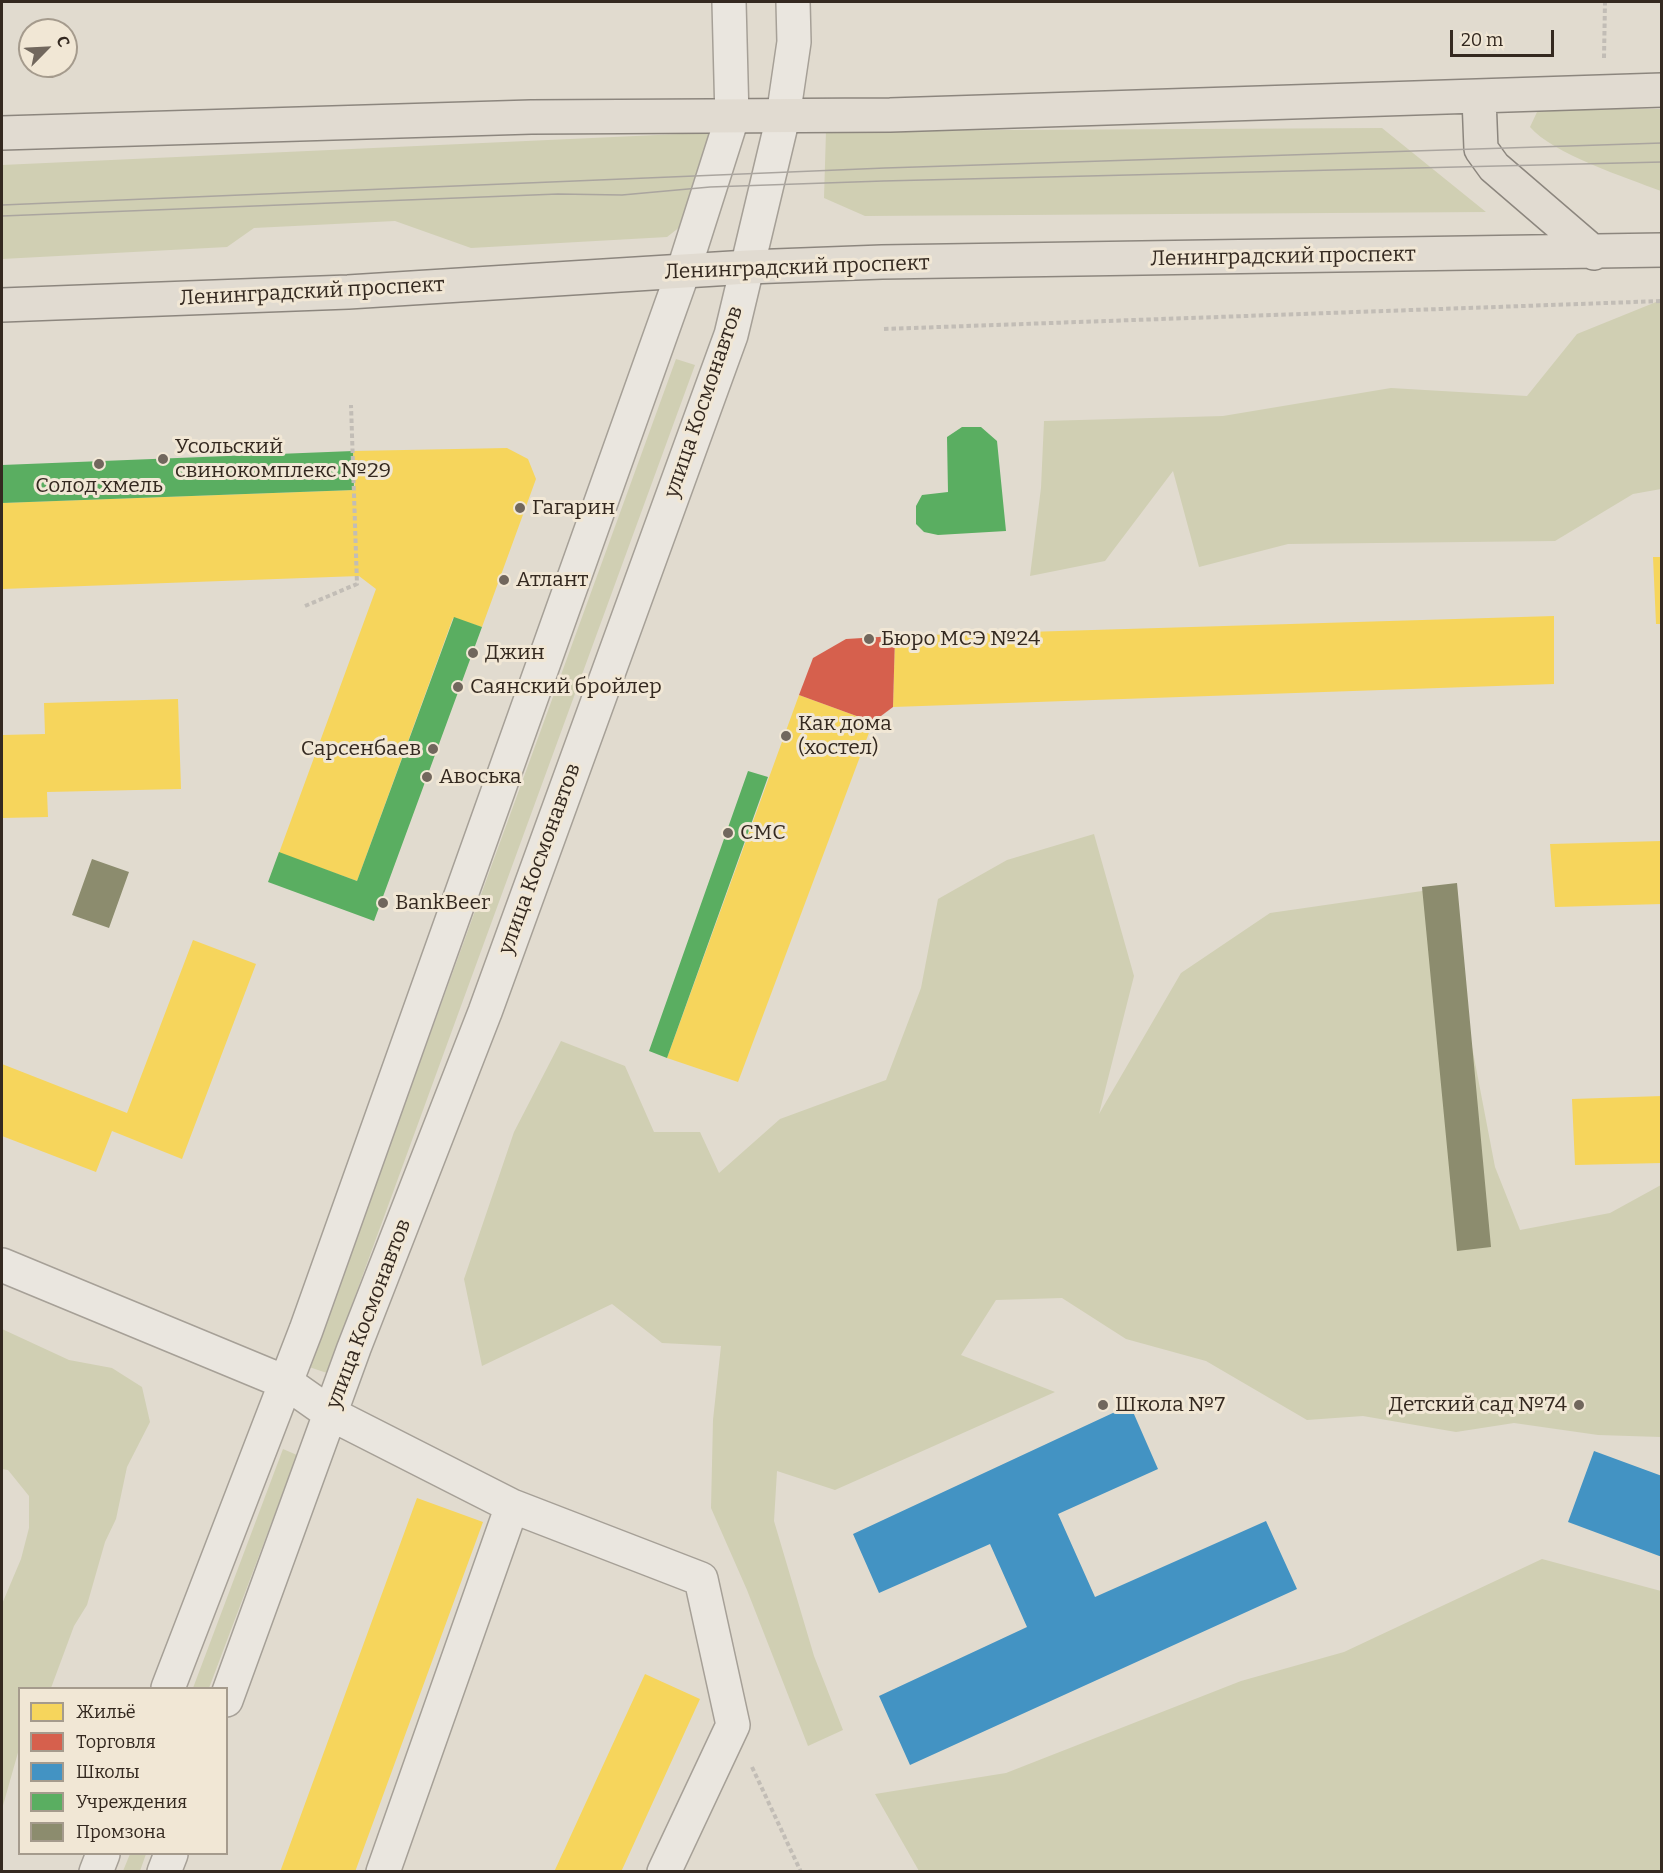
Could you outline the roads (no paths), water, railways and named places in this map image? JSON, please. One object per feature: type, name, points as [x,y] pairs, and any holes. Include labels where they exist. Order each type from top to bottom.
[{"type":"main road","points":[[2,134],[531,117],[783,117],[1479,98],[1662,90]]},
{"type":"main road","points":[[1479,98],[1481,149],[1494,167],[1594,253]]},
{"type":"main road","name":"Ленинградский проспект","points":[[2,305],[348,292],[748,267],[882,262],[1594,253],[1662,250]]},
{"type":"street","points":[[169,1687],[287,1383],[683,272],[732,118],[729,2]]},
{"type":"street","name":"улица Космонавтов","points":[[228,1695],[331,1414],[485,1012],[727,347],[783,117],[794,42],[794,2]]},
{"type":"street","points":[[2,1265],[287,1383],[331,1414],[512,1506],[701,1579],[733,1725],[664,1872]]},
{"type":"street","points":[[383,1872],[512,1506]]},
{"type":"street","points":[[96,1872],[103,1855]]},
{"type":"street","points":[[164,1872],[171,1855]]},
{"type":"tram line","points":[[2,205],[885,168],[1662,143]]},
{"type":"tram line","points":[[2,216],[558,194],[622,195],[710,187],[883,181],[1662,162]]},
{"type":"place","name":"Усольский свинокомплекс №29","points":[[163,459]]},
{"type":"place","name":"Солод хмель","points":[[99,464]]},
{"type":"place","name":"Гагарин","points":[[520,508]]},
{"type":"place","name":"Атлант","points":[[504,580]]},
{"type":"place","name":"Бюро МСЭ №24","points":[[869,639]]},
{"type":"place","name":"Джин","points":[[473,653]]},
{"type":"place","name":"Саянский бройлер","points":[[458,687]]},
{"type":"place","name":"Как дома (хостел)","points":[[786,736]]},
{"type":"place","name":"Сарсенбаев","points":[[433,749]]},
{"type":"place","name":"Авоська","points":[[427,777]]},
{"type":"place","name":"СМС","points":[[728,833]]},
{"type":"place","name":"BankBeer","points":[[383,903]]},
{"type":"place","name":"Школа №7","points":[[1103,1405]]},
{"type":"place","name":"Детский сад №74","points":[[1579,1405]]}]
